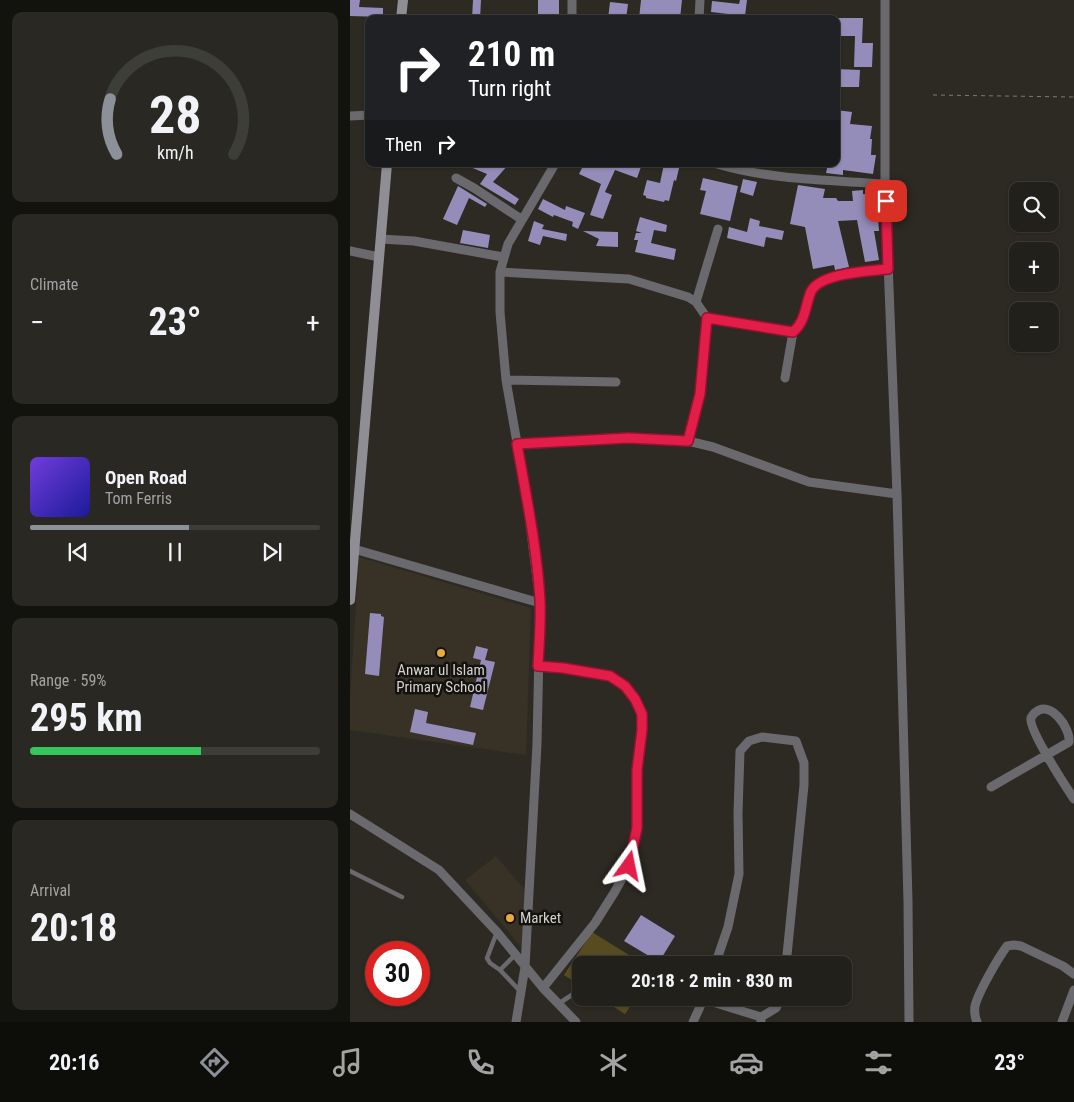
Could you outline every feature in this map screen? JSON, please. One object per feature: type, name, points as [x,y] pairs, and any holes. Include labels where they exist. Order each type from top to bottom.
[{"type":"main road","points":[[401,15],[402,0]]},
{"type":"main road","points":[[350,598],[354,549],[354,500],[387,167]]},
{"type":"street","points":[[572,0],[572,15]]},
{"type":"street","points":[[699,15],[700,0]]},
{"type":"street","points":[[886,0],[885,184],[897,494],[908,901],[909,1022]]},
{"type":"street","points":[[350,116],[365,115]]},
{"type":"street","points":[[516,1022],[525,967],[537,744],[540,603],[527,500],[506,380],[500,312],[500,272],[508,244],[553,167]]},
{"type":"street","points":[[728,167],[750,173],[784,177],[885,184]]},
{"type":"street","points":[[456,178],[521,219]]},
{"type":"street","points":[[696,302],[718,229]]},
{"type":"street","points":[[381,239],[414,241],[503,257]]},
{"type":"street","points":[[350,251],[379,257]]},
{"type":"street","points":[[785,378],[793,332],[803,320],[810,291],[814,285],[832,278],[865,271],[888,269]]},
{"type":"street","points":[[500,272],[629,279],[688,297],[696,302],[707,318],[700,394],[688,441]]},
{"type":"street","points":[[707,318],[793,332]]},
{"type":"street","points":[[506,380],[616,382]]},
{"type":"street","points":[[517,444],[628,438],[688,441],[713,447],[809,482],[897,494]]},
{"type":"street","points":[[354,549],[540,603]]},
{"type":"street","points":[[538,666],[610,676],[625,686],[635,699],[642,714],[641,745],[637,770],[637,828],[629,866],[595,923],[543,988]]},
{"type":"street","points":[[992,787],[1048,755],[1067,744],[1070,740],[1068,734],[1057,716],[1051,711],[1039,710],[1034,713],[1031,718],[1031,724],[1048,755],[1074,799]]},
{"type":"street","points":[[718,956],[728,927],[739,874],[740,751],[749,741],[762,737],[796,741],[804,763],[803,794],[787,956]]},
{"type":"street","points":[[350,814],[439,870],[497,932],[543,988],[576,1022]]},
{"type":"street","points":[[977,1022],[975,1007],[977,1001],[1007,946],[1021,946],[1063,966],[1074,974]]},
{"type":"street","points":[[1074,990],[1063,1020],[1074,1021]]},
{"type":"street","points":[[693,1022],[700,1006]]},
{"type":"street","points":[[725,1006],[761,1020],[777,1006]]},
{"type":"lane","points":[[350,871],[402,897]]},
{"type":"lane","points":[[497,932],[487,958],[521,992]]},
{"type":"lane","points":[[500,970],[515,955]]},
{"type":"lane","points":[[558,1004],[572,995]]},
{"type":"path","points":[[933,95],[1074,96]]},
{"type":"shaded area","name":"Anwar ul Islam Primary School","points":[[359,557],[531,608],[526,755],[350,730],[350,697]]},
{"type":"shaded area","name":"Market","points":[[496,856],[525,890],[523,946],[521,947],[465,880]]},
{"type":"shaded area","points":[[592,932],[631,956],[576,956]]},
{"type":"shaded area","points":[[572,963],[572,980],[564,975]]},
{"type":"shaded area","points":[[612,1006],[630,1006],[625,1014]]},
{"type":"building","points":[[350,0],[360,0],[359,7],[383,8],[383,15],[350,16]]},
{"type":"building","points":[[473,0],[481,0],[480,15],[472,15]]},
{"type":"building","points":[[538,0],[559,0],[559,15],[538,15]]},
{"type":"building","points":[[641,0],[682,0],[680,15],[639,15]]},
{"type":"building","points":[[740,0],[747,0],[745,15],[711,12],[712,1],[739,4]]},
{"type":"building","points":[[610,2],[628,4],[627,15],[608,15]]},
{"type":"building","points":[[840,18],[863,18],[862,43],[873,43],[872,67],[854,67],[855,36],[840,36]]},
{"type":"building","points":[[840,69],[860,70],[859,87],[840,87]]},
{"type":"building","points":[[840,110],[852,112],[850,124],[872,126],[870,139],[872,139],[871,155],[876,155],[873,174],[843,170],[843,175],[826,173],[827,167],[840,167]]},
{"type":"building","points":[[470,167],[506,167],[493,182],[519,199],[515,205],[480,184],[487,174]]},
{"type":"building","points":[[582,167],[641,167],[637,178],[615,170],[605,192],[612,195],[603,219],[590,215],[601,184],[579,174]]},
{"type":"building","points":[[663,167],[679,167],[669,201],[665,200],[664,202],[646,198],[643,195],[647,180],[660,183]]},
{"type":"building","points":[[703,178],[738,186],[730,221],[700,214],[706,191],[700,190]]},
{"type":"building","points":[[743,179],[757,182],[753,196],[740,192]]},
{"type":"building","points":[[798,185],[825,189],[823,198],[836,198],[838,201],[853,201],[852,191],[863,190],[863,194],[870,194],[874,218],[878,218],[879,231],[874,231],[879,260],[865,262],[857,220],[838,221],[849,267],[835,270],[834,265],[813,269],[805,227],[790,224]]},
{"type":"building","points":[[458,186],[487,204],[485,207],[469,198],[457,225],[443,219]]},
{"type":"building","points":[[543,199],[565,210],[566,206],[585,213],[578,229],[572,226],[573,222],[554,215],[553,217],[538,209]]},
{"type":"building","points":[[640,217],[667,225],[666,232],[654,230],[651,243],[676,249],[674,260],[635,252],[638,240],[634,240],[636,233],[642,233],[636,231]]},
{"type":"building","points":[[750,218],[760,221],[759,226],[784,231],[782,240],[766,237],[764,247],[727,238],[729,227],[747,232]]},
{"type":"building","points":[[534,221],[544,225],[542,229],[567,234],[566,241],[543,236],[540,245],[528,241]]},
{"type":"building","points":[[463,230],[490,235],[488,248],[460,243]]},
{"type":"building","points":[[583,231],[618,232],[618,247],[596,246],[599,239]]},
{"type":"building","points":[[370,613],[381,614],[384,617],[379,676],[365,674]]},
{"type":"building","points":[[476,646],[488,649],[485,660],[495,662],[483,710],[470,707],[481,660],[473,658]]},
{"type":"building","points":[[415,709],[428,712],[426,723],[476,733],[473,745],[410,732]]},
{"type":"building","points":[[641,915],[675,936],[663,956],[649,956],[624,941]]},
{"type":"place","name":"Anwar ul Islam Primary School","points":[[441,653]]},
{"type":"place","name":"Market","points":[[510,918]]},
{"type":"route","points":[[629,866],[637,828],[637,770],[641,745],[642,714],[635,699],[625,686],[610,676],[538,666],[539,587],[517,444],[628,438],[688,441],[700,394],[707,318],[793,332],[803,320],[810,291],[820,281],[865,271],[888,269],[886,201]]}]
